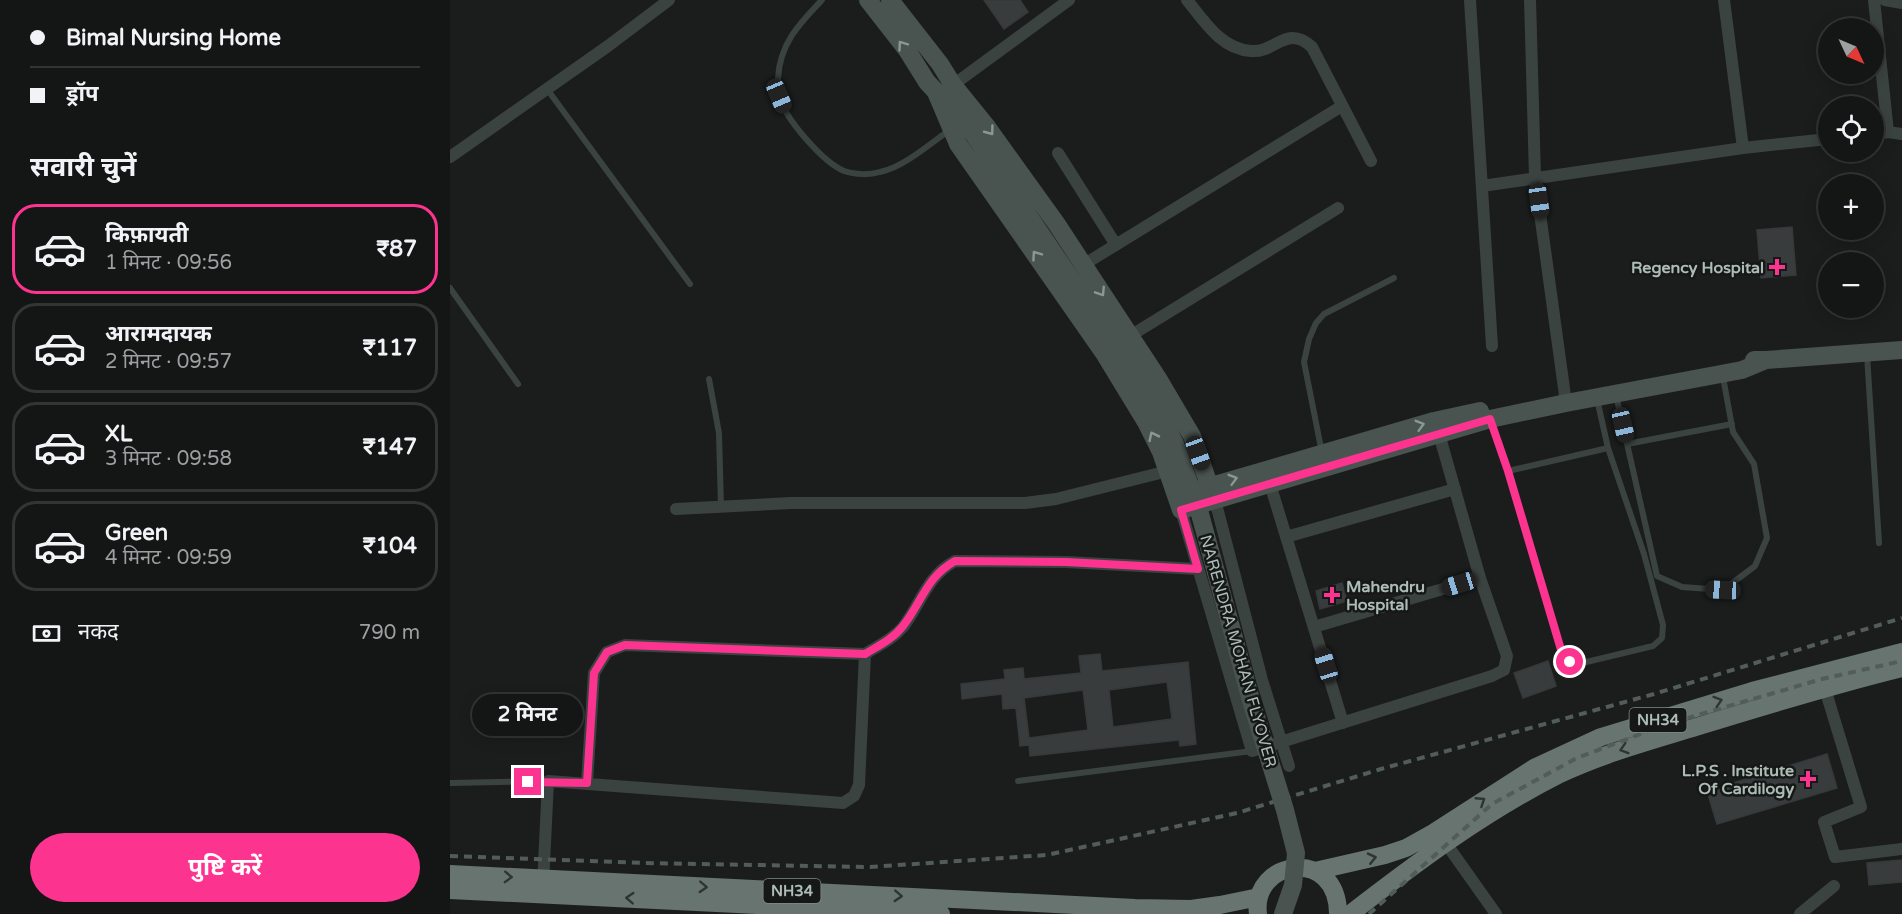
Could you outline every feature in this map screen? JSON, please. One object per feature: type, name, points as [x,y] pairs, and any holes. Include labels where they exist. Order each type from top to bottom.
[{"type":"highway","name":"NH34","points":[[450,890],[543,886],[1135,908],[1191,909],[1258,906],[1263,887],[1281,871],[1304,868],[1315,871],[1406,848],[1534,768],[1601,737],[1752,691],[1902,652]]},
{"type":"highway","name":"NH34","points":[[1350,914],[1445,842],[1511,800],[1561,774],[1611,753],[1761,707],[1902,669]]},
{"type":"highway","points":[[1315,871],[1326,878],[1333,888],[1338,901],[1338,914]]},
{"type":"highway","name":"NH34","points":[[450,874],[543,886],[940,914]]},
{"type":"street","points":[[450,157],[608,46],[669,0]]},
{"type":"street","name":"NARENDRA MOHAN FLYOVER","points":[[868,0],[935,90],[1154,402],[1175,444],[1200,514],[1296,853],[1293,885],[1283,914]]},
{"type":"street","points":[[890,0],[940,64],[953,86],[987,127],[1083,265],[1159,380],[1192,436],[1212,493],[1262,680],[1289,766]]},
{"type":"street","points":[[953,86],[1069,0]]},
{"type":"street","points":[[1187,0],[1212,33],[1221,40],[1236,46],[1251,51],[1290,38],[1303,39],[1312,47],[1371,161]]},
{"type":"street","points":[[1470,0],[1492,346]]},
{"type":"street","points":[[1530,0],[1535,177],[1566,397]]},
{"type":"street","points":[[1724,0],[1743,148]]},
{"type":"street","points":[[1874,0],[1888,132]]},
{"type":"street","points":[[1885,0],[1902,3]]},
{"type":"street","name":"NARENDRA MOHAN FLYOVER","points":[[953,86],[960,128]]},
{"type":"street","points":[[1083,265],[1342,106]]},
{"type":"street","points":[[960,128],[958,144],[1104,353],[1146,422],[1168,471],[1179,503],[1252,751],[1492,676],[1504,670],[1507,656],[1480,578],[1439,434]]},
{"type":"street","points":[[1884,133],[1902,134]]},
{"type":"street","points":[[1482,186],[1743,148],[1818,140]]},
{"type":"street","points":[[1058,153],[1116,245]]},
{"type":"street","points":[[1130,336],[1338,208]]},
{"type":"street","points":[[1179,503],[1322,453],[1434,421],[1566,397],[1742,359],[1766,360],[1902,350]]},
{"type":"street","points":[[1212,493],[1270,484],[1566,397],[1596,397],[1722,374],[1742,370],[1766,360]]},
{"type":"street","points":[[676,509],[791,503],[1025,503],[1056,499],[1168,471]]},
{"type":"street","points":[[1270,484],[1343,723]]},
{"type":"street","points":[[1286,537],[1455,489]]},
{"type":"street","points":[[587,783],[594,673],[607,652],[625,645],[865,654],[892,638],[904,626],[936,575],[943,567],[955,561],[1066,562],[1198,569]]},
{"type":"street","points":[[1314,627],[1480,578]]},
{"type":"street","points":[[543,886],[548,782],[843,803],[854,796],[860,784],[865,654]]},
{"type":"street","points":[[1825,689],[1861,807],[1824,822],[1835,857],[1902,849]]},
{"type":"street","points":[[1445,842],[1496,914]]},
{"type":"street","points":[[1800,914],[1834,886]]},
{"type":"lane","points":[[822,0],[795,29],[784,52],[778,76],[779,96],[786,112],[822,155],[847,172],[856,174],[880,172],[896,166],[960,128]]},
{"type":"lane","points":[[546,88],[690,284]]},
{"type":"lane","points":[[1322,453],[1304,362],[1309,339],[1316,323],[1324,314],[1394,278]]},
{"type":"lane","points":[[450,288],[518,384]]},
{"type":"lane","points":[[1866,352],[1879,543]]},
{"type":"lane","points":[[1616,393],[1657,576],[1682,587],[1723,590],[1755,566],[1767,538],[1754,464],[1733,432],[1722,374]]},
{"type":"lane","points":[[709,380],[718,433],[721,507]]},
{"type":"lane","points":[[1490,419],[1508,471],[1562,653],[1570,662],[1578,664],[1653,646],[1662,638],[1663,625],[1644,554],[1608,448],[1596,397]]},
{"type":"lane","points":[[1627,444],[1732,424]]},
{"type":"lane","points":[[1508,471],[1608,448]]},
{"type":"lane","points":[[1018,781],[1252,751]]},
{"type":"lane","points":[[450,783],[548,782]]},
{"type":"building","points":[[984,0],[1020,0],[1028,12],[1004,29]]},
{"type":"building","points":[[1792,227],[1796,275],[1761,278],[1757,230]]},
{"type":"building","points":[[1342,583],[1347,601],[1320,609],[1316,591]]},
{"type":"building","points":[[1100,654],[1102,671],[1188,662],[1196,744],[1180,746],[1179,740],[1030,756],[1029,745],[1020,746],[1016,708],[1003,709],[1002,694],[962,699],[961,684],[1005,679],[1004,670],[1023,668],[1024,679],[1081,673],[1079,656]],"holes":[[[1167,682],[1172,719],[1113,727],[1109,690]],[[1083,690],[1088,730],[1029,738],[1024,698]]]},
{"type":"building","points":[[1548,661],[1556,686],[1523,698],[1514,673]]},
{"type":"building","points":[[1827,754],[1837,788],[1717,824],[1707,791]]},
{"type":"building","points":[[1902,860],[1902,882],[1869,885],[1867,863]]},
{"type":"railway","points":[[450,856],[645,863],[870,867],[1047,855],[1237,813],[1381,769],[1654,694],[1902,618]]},
{"type":"railway","points":[[1369,914],[1492,804],[1577,758],[1667,724],[1822,679],[1902,661]]},
{"type":"place","name":"Regency Hospital","points":[[1777,267]]},
{"type":"place","name":"Mahendru Hospital","points":[[1332,595]]},
{"type":"place","name":"L.P.S . Institute Of Cardilogy","points":[[1808,779]]},
{"type":"route","points":[[528,782],[587,783],[594,673],[607,652],[625,645],[865,654],[892,638],[904,626],[936,575],[943,567],[955,561],[1066,562],[1198,569],[1181,510],[1490,419],[1508,471],[1562,653],[1570,662]]}]
